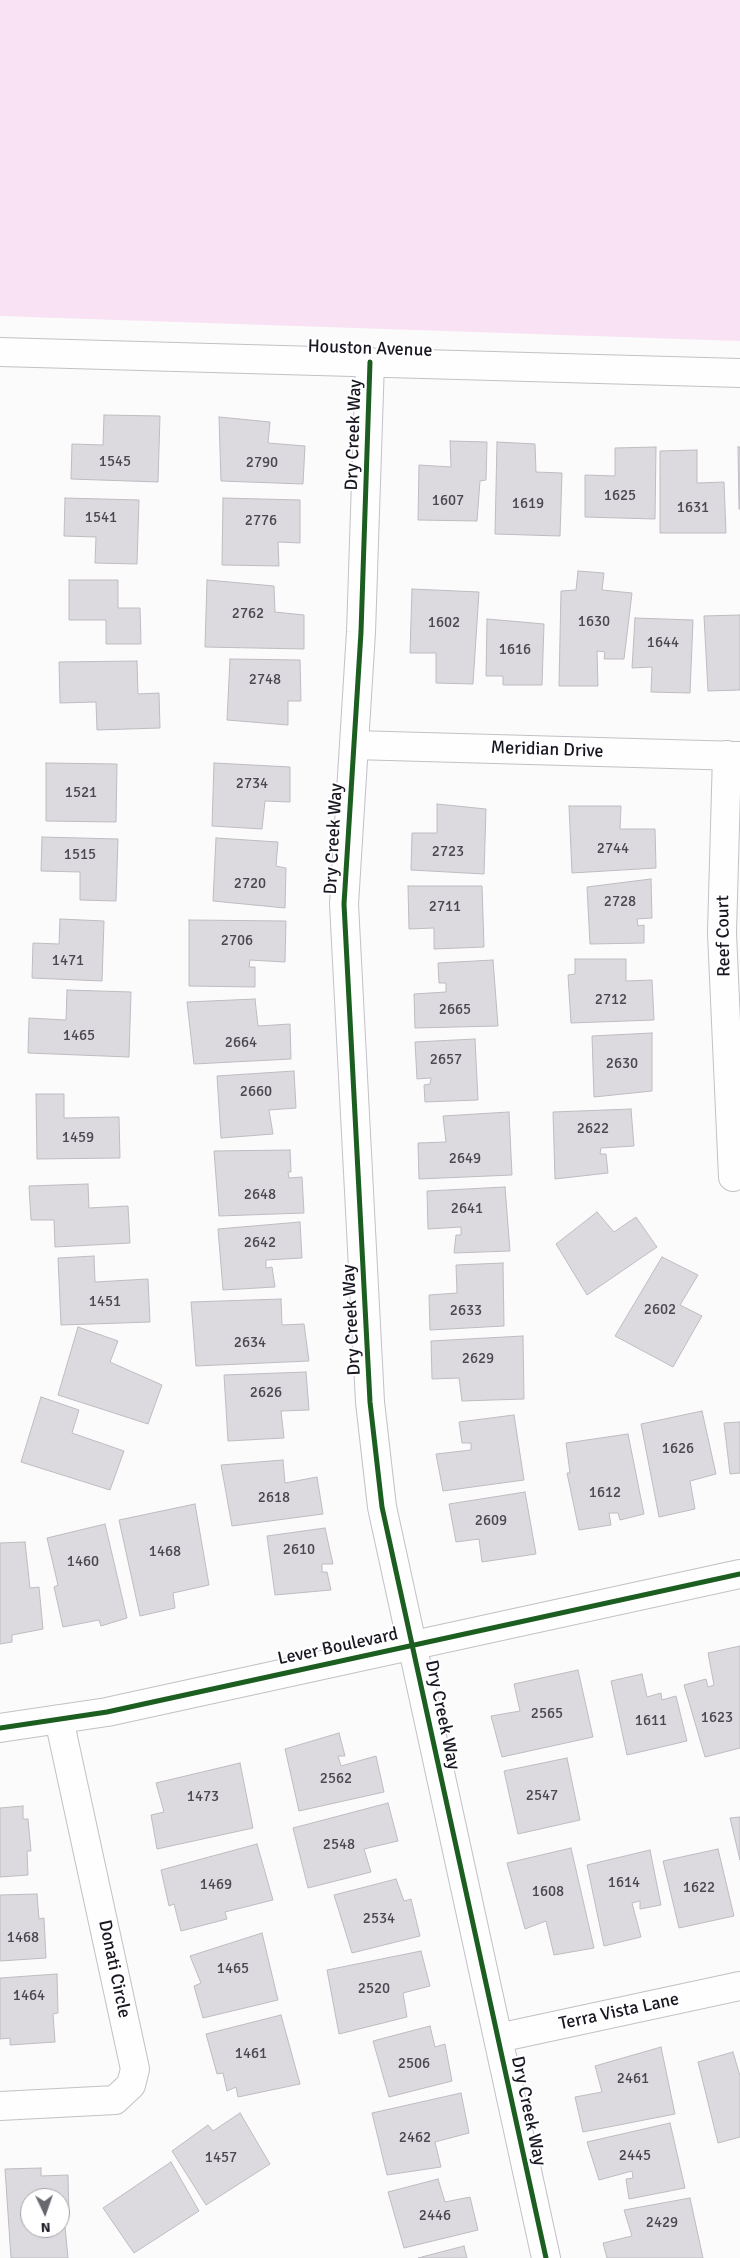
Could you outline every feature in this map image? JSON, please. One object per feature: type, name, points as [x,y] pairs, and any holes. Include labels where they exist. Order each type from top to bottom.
[{"type":"street","name":"Houston Avenue","points":[[0,352],[740,373]]},
{"type":"street","name":"Dry Creek Way","points":[[370,362],[361,632],[344,904],[370,1402],[382,1506],[546,2258]]},
{"type":"street","name":"Meridian Drive","points":[[354,745],[734,756]]},
{"type":"street","name":"Reef Court","points":[[733,1177],[722,933],[734,756]]},
{"type":"street","name":"Lever Boulevard","points":[[0,1728],[107,1712],[740,1574]]},
{"type":"street","name":"Donati Circle","points":[[0,2106],[115,2100],[131,2086],[135,2069],[59,1719]]},
{"type":"street","name":"Terra Vista Lane","points":[[498,2038],[740,1986]]},
{"type":"shaded area","points":[[0,0],[740,0],[740,341],[0,316]]},
{"type":"building","points":[[104,415],[160,416],[158,482],[71,479],[72,444],[103,445]]},
{"type":"building","points":[[219,417],[270,422],[268,443],[305,446],[303,484],[221,481]]},
{"type":"building","points":[[450,441],[487,442],[486,480],[480,481],[477,521],[418,520],[419,465],[451,467]]},
{"type":"building","points":[[497,442],[535,444],[536,472],[562,473],[560,536],[495,534]]},
{"type":"building","points":[[656,447],[655,519],[585,517],[585,475],[615,476],[615,448]]},
{"type":"building","points":[[738,447],[740,447],[740,509],[739,509]]},
{"type":"building","points":[[697,450],[697,483],[724,482],[726,533],[660,533],[660,451]]},
{"type":"building","points":[[65,498],[139,500],[137,564],[95,563],[96,537],[64,536]]},
{"type":"building","points":[[223,498],[300,500],[300,543],[278,542],[279,566],[222,565]]},
{"type":"building","points":[[578,571],[604,573],[602,590],[632,593],[624,659],[604,659],[605,652],[597,651],[598,686],[559,686],[561,591],[576,590]]},
{"type":"building","points":[[69,580],[118,580],[118,608],[140,608],[141,644],[106,644],[106,620],[69,620]]},
{"type":"building","points":[[207,580],[274,586],[275,612],[304,615],[304,649],[205,647]]},
{"type":"building","points":[[412,589],[479,592],[473,684],[436,683],[436,653],[410,653]]},
{"type":"building","points":[[740,615],[740,690],[708,691],[704,616]]},
{"type":"building","points":[[635,618],[693,620],[690,693],[651,692],[652,667],[632,668]]},
{"type":"building","points":[[487,619],[544,624],[542,685],[503,685],[503,676],[486,676]]},
{"type":"building","points":[[230,659],[300,660],[301,701],[288,701],[288,725],[227,720]]},
{"type":"building","points":[[137,661],[138,694],[159,693],[160,728],[97,730],[96,702],[60,703],[59,662]]},
{"type":"building","points":[[46,763],[117,764],[116,822],[46,821]]},
{"type":"building","points":[[214,763],[290,767],[290,802],[265,801],[262,829],[212,826]]},
{"type":"building","points":[[437,804],[486,809],[484,874],[411,870],[412,833],[437,833]]},
{"type":"building","points":[[569,806],[621,806],[620,829],[655,829],[656,868],[572,873]]},
{"type":"building","points":[[42,837],[118,839],[116,901],[80,900],[80,872],[41,871]]},
{"type":"building","points":[[216,838],[278,842],[276,866],[286,868],[285,908],[213,901]]},
{"type":"building","points":[[651,879],[652,918],[637,919],[638,926],[644,925],[644,943],[590,944],[587,887]]},
{"type":"building","points":[[408,886],[482,886],[484,947],[434,949],[434,928],[409,929]]},
{"type":"building","points":[[60,919],[104,921],[102,981],[32,978],[33,943],[59,944]]},
{"type":"building","points":[[189,920],[286,921],[285,962],[250,960],[249,967],[255,967],[255,987],[189,986]]},
{"type":"building","points":[[575,959],[626,959],[626,981],[652,980],[654,1020],[571,1023],[568,975],[575,974]]},
{"type":"building","points":[[493,960],[498,1026],[415,1028],[414,994],[446,992],[446,983],[439,983],[438,963]]},
{"type":"building","points":[[67,990],[131,992],[129,1057],[28,1053],[29,1018],[66,1020]]},
{"type":"building","points":[[255,999],[258,1026],[290,1024],[291,1059],[194,1064],[187,1002]]},
{"type":"building","points":[[652,1033],[652,1091],[594,1097],[592,1036]]},
{"type":"building","points":[[475,1039],[478,1100],[425,1102],[424,1085],[430,1084],[431,1078],[417,1079],[415,1042]]},
{"type":"building","points":[[294,1071],[296,1108],[269,1110],[273,1134],[221,1138],[217,1076]]},
{"type":"building","points":[[36,1094],[64,1094],[64,1118],[119,1117],[120,1158],[37,1159]]},
{"type":"building","points":[[631,1109],[634,1146],[601,1148],[600,1154],[606,1154],[608,1173],[555,1179],[553,1112]]},
{"type":"building","points":[[509,1112],[512,1175],[419,1179],[418,1143],[446,1142],[443,1116]]},
{"type":"building","points":[[290,1150],[291,1172],[288,1172],[289,1178],[302,1177],[304,1213],[219,1216],[214,1151]]},
{"type":"building","points":[[88,1184],[89,1208],[128,1206],[130,1243],[55,1247],[54,1220],[31,1220],[29,1186]]},
{"type":"building","points":[[505,1187],[510,1251],[454,1253],[456,1235],[461,1235],[461,1227],[428,1229],[427,1191]]},
{"type":"building","points":[[597,1212],[614,1232],[636,1217],[657,1247],[587,1295],[556,1244]]},
{"type":"building","points":[[300,1222],[302,1258],[266,1260],[266,1268],[272,1267],[275,1287],[223,1290],[218,1229]]},
{"type":"building","points":[[94,1256],[95,1282],[148,1279],[150,1322],[61,1325],[58,1258]]},
{"type":"building","points":[[662,1257],[698,1275],[680,1305],[702,1316],[673,1367],[615,1336]]},
{"type":"building","points":[[503,1263],[504,1326],[430,1330],[429,1295],[457,1293],[456,1265]]},
{"type":"building","points":[[281,1299],[282,1325],[304,1324],[309,1361],[196,1366],[191,1302]]},
{"type":"building","points":[[78,1327],[118,1341],[110,1362],[162,1385],[148,1424],[58,1395]]},
{"type":"building","points":[[523,1336],[524,1399],[462,1401],[459,1378],[432,1379],[431,1341]]},
{"type":"building","points":[[306,1372],[309,1410],[281,1411],[284,1438],[228,1441],[224,1375]]},
{"type":"building","points":[[41,1397],[79,1410],[72,1433],[124,1451],[110,1490],[21,1462]]},
{"type":"building","points":[[702,1411],[716,1474],[690,1481],[695,1509],[659,1517],[641,1424]]},
{"type":"building","points":[[514,1415],[524,1480],[443,1491],[436,1454],[471,1450],[471,1443],[462,1443],[459,1422]]},
{"type":"building","points":[[740,1422],[740,1473],[730,1474],[724,1423]]},
{"type":"building","points":[[628,1434],[644,1514],[620,1520],[618,1513],[609,1513],[611,1525],[579,1530],[567,1473],[570,1473],[566,1443]]},
{"type":"building","points":[[283,1460],[285,1483],[317,1477],[323,1514],[232,1526],[221,1465]]},
{"type":"building","points":[[525,1492],[536,1554],[482,1562],[479,1539],[456,1542],[449,1504]]},
{"type":"building","points":[[195,1504],[209,1585],[173,1593],[175,1608],[140,1616],[119,1520]]},
{"type":"building","points":[[105,1524],[127,1618],[101,1626],[99,1620],[63,1627],[54,1587],[58,1585],[47,1538]]},
{"type":"building","points":[[325,1528],[333,1564],[322,1564],[322,1572],[327,1572],[331,1590],[275,1595],[267,1536]]},
{"type":"building","points":[[25,1542],[30,1588],[39,1587],[43,1629],[12,1635],[12,1642],[0,1644],[0,1543]]},
{"type":"building","points":[[740,1646],[740,1748],[705,1757],[684,1685],[706,1679],[708,1687],[714,1685],[708,1653]]},
{"type":"building","points":[[578,1670],[593,1737],[502,1757],[491,1716],[520,1711],[514,1684]]},
{"type":"building","points":[[642,1674],[647,1697],[661,1693],[662,1700],[676,1696],[687,1741],[627,1755],[611,1681]]},
{"type":"building","points":[[339,1733],[345,1756],[338,1756],[341,1766],[376,1756],[384,1792],[299,1811],[285,1749]]},
{"type":"building","points":[[567,1758],[580,1820],[518,1834],[504,1771]]},
{"type":"building","points":[[240,1763],[253,1828],[157,1849],[151,1815],[164,1812],[156,1783]]},
{"type":"building","points":[[388,1803],[398,1841],[364,1849],[371,1872],[308,1888],[293,1828]]},
{"type":"building","points":[[23,1806],[23,1819],[28,1819],[31,1851],[27,1851],[28,1875],[0,1877],[0,1808]]},
{"type":"building","points":[[740,1817],[740,1860],[730,1818]]},
{"type":"building","points":[[257,1844],[273,1900],[225,1912],[227,1919],[181,1931],[174,1904],[169,1906],[161,1870]]},
{"type":"building","points":[[571,1848],[594,1948],[554,1955],[546,1921],[525,1929],[507,1863]]},
{"type":"building","points":[[718,1849],[734,1916],[679,1928],[663,1861]]},
{"type":"building","points":[[650,1850],[661,1905],[640,1909],[640,1901],[632,1903],[641,1937],[604,1946],[587,1865]]},
{"type":"building","points":[[396,1879],[404,1901],[411,1899],[420,1936],[352,1953],[334,1895]]},
{"type":"building","points":[[37,1894],[39,1919],[44,1918],[46,1958],[0,1961],[0,1895]]},
{"type":"building","points":[[262,1933],[278,2000],[203,2018],[194,1986],[201,1983],[190,1956]]},
{"type":"building","points":[[421,1951],[430,1986],[403,1993],[407,2017],[339,2034],[327,1970]]},
{"type":"building","points":[[57,1974],[58,2013],[53,2014],[55,2042],[10,2045],[10,2038],[0,2039],[0,1978]]},
{"type":"building","points":[[281,2015],[300,2084],[238,2097],[236,2087],[227,2091],[223,2073],[217,2074],[206,2034]]},
{"type":"building","points":[[430,2026],[435,2047],[445,2044],[452,2081],[389,2097],[373,2041]]},
{"type":"building","points":[[661,2047],[675,2114],[583,2132],[575,2097],[602,2092],[595,2066]]},
{"type":"building","points":[[733,2052],[740,2076],[740,2137],[718,2143],[698,2062]]},
{"type":"building","points":[[461,2093],[469,2133],[435,2142],[441,2167],[387,2175],[372,2113]]},
{"type":"building","points":[[240,2113],[270,2164],[206,2205],[172,2151],[208,2125],[213,2131]]},
{"type":"building","points":[[670,2123],[685,2188],[629,2199],[626,2179],[633,2178],[632,2171],[599,2180],[587,2142]]},
{"type":"building","points":[[171,2162],[199,2211],[134,2253],[103,2208]]},
{"type":"building","points":[[41,2168],[41,2176],[68,2175],[68,2188],[20,2188],[20,2238],[66,2238],[68,2258],[11,2258],[5,2169]]},
{"type":"building","points":[[438,2179],[445,2202],[470,2197],[478,2230],[404,2248],[388,2192]]},
{"type":"building","points":[[690,2198],[703,2258],[607,2258],[603,2243],[632,2236],[624,2210]]},
{"type":"building","points":[[464,2246],[467,2258],[418,2258]]},
{"type":"cycle path","points":[[370,362],[361,632],[344,904],[370,1402],[382,1507],[546,2258]]},
{"type":"cycle path","points":[[0,1728],[107,1712],[740,1574]]}]
